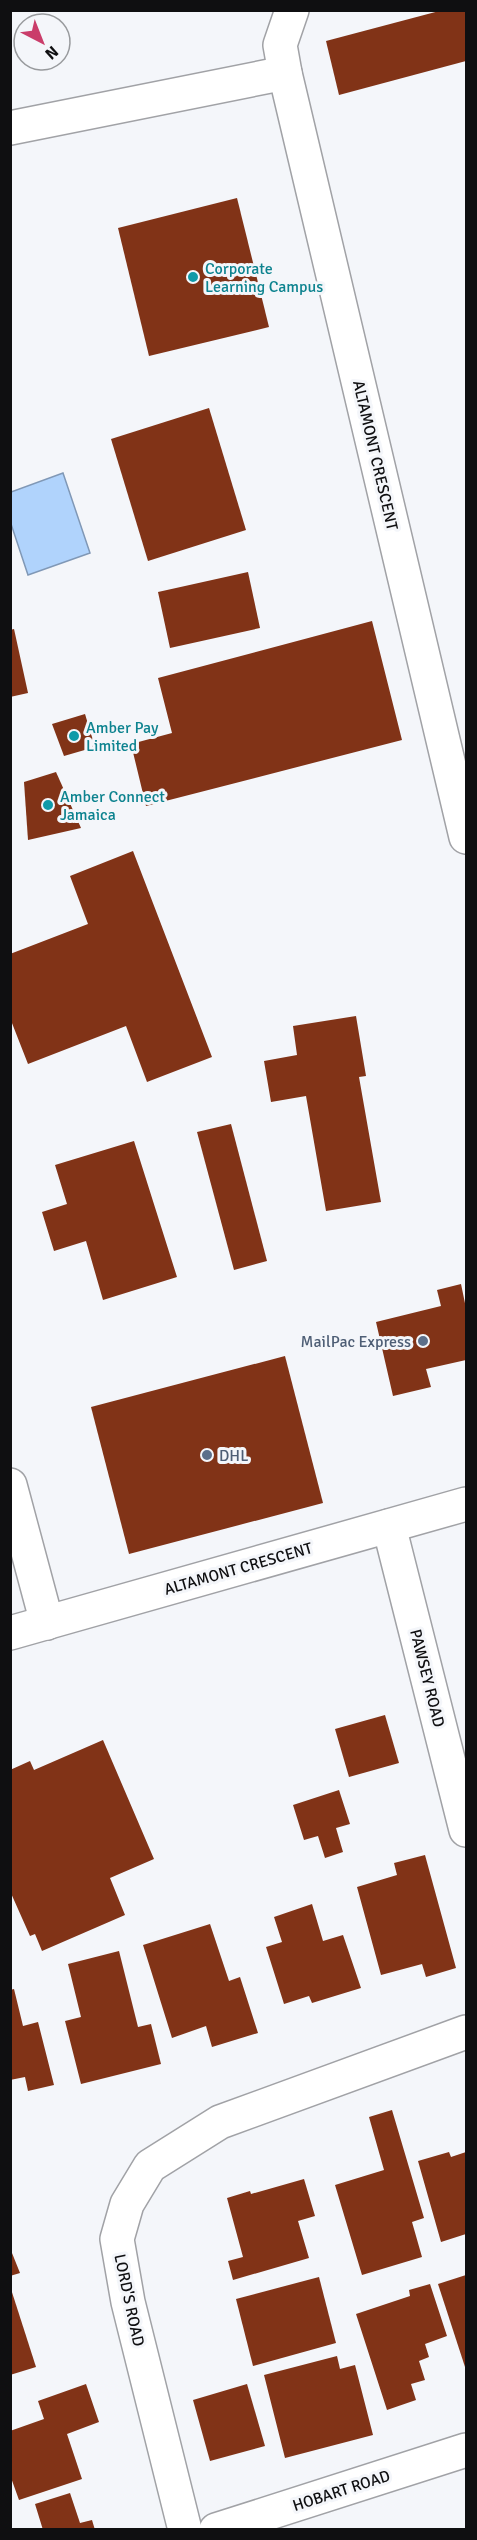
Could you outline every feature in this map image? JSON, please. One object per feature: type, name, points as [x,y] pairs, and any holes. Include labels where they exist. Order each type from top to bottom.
[{"type":"street","name":"ALTAMONT CRESCENT","points":[[292,10],[280,45],[285,73],[466,837]]},
{"type":"street","points":[[10,128],[285,73]]},
{"type":"street","points":[[10,1485],[46,1623]]},
{"type":"street","name":"ALTAMONT CRESCENT","points":[[10,1633],[466,1504]]},
{"type":"street","name":"PAWSEY ROAD","points":[[389,1526],[466,1830]]},
{"type":"street","name":"LORD'S ROAD","points":[[185,2529],[128,2302],[117,2239],[127,2204],[150,2166],[220,2122],[466,2032]]},
{"type":"street","name":"HOBART ROAD","points":[[216,2529],[466,2450]]},
{"type":"water","points":[[63,473],[90,553],[28,575],[11,524],[11,492]]},
{"type":"building","points":[[443,10],[466,10],[466,61],[339,95],[326,41]]},
{"type":"building","name":"Corporate Learning Campus","points":[[237,198],[269,327],[149,356],[118,228]]},
{"type":"building","points":[[209,408],[246,530],[148,561],[111,439]]},
{"type":"building","points":[[248,572],[260,628],[170,648],[158,592]]},
{"type":"building","points":[[372,621],[402,740],[146,806],[131,744],[172,733],[158,678]]},
{"type":"building","points":[[14,629],[28,693],[10,697],[10,630]]},
{"type":"building","name":"Amber Pay Limited","points":[[85,714],[95,747],[64,756],[52,724]]},
{"type":"building","name":"Amber Connect Jamaica","points":[[56,772],[81,828],[28,840],[24,782]]},
{"type":"building","points":[[133,851],[212,1057],[147,1082],[126,1026],[28,1064],[10,1018],[10,954],[88,924],[70,876]]},
{"type":"building","points":[[356,1016],[366,1076],[359,1077],[381,1202],[326,1211],[306,1096],[271,1102],[264,1061],[297,1055],[293,1026]]},
{"type":"building","points":[[231,1124],[267,1261],[234,1270],[197,1132]]},
{"type":"building","points":[[134,1141],[177,1277],[103,1300],[86,1241],[54,1251],[42,1212],[67,1204],[55,1165]]},
{"type":"building","name":"MailPac Express","points":[[461,1284],[466,1308],[466,1360],[426,1369],[431,1387],[393,1396],[376,1322],[441,1306],[437,1290]]},
{"type":"building","name":"DHL","points":[[285,1356],[323,1503],[129,1554],[91,1407]]},
{"type":"building","points":[[385,1715],[399,1763],[349,1777],[335,1729]]},
{"type":"building","points":[[103,1740],[154,1859],[110,1878],[125,1915],[42,1951],[35,1934],[30,1936],[10,1891],[10,1770],[30,1761],[34,1770]]},
{"type":"building","points":[[339,1790],[350,1824],[336,1828],[343,1852],[325,1858],[318,1836],[304,1840],[293,1805]]},
{"type":"building","points":[[425,1855],[456,1968],[426,1977],[422,1964],[381,1975],[357,1887],[397,1875],[394,1863]]},
{"type":"building","points":[[312,1904],[323,1941],[343,1935],[361,1988],[312,2003],[309,1996],[284,2004],[266,1947],[282,1942],[274,1917]]},
{"type":"building","points":[[210,1924],[229,1981],[240,1977],[258,2033],[212,2047],[206,2026],[172,2038],[143,1945]]},
{"type":"building","points":[[119,1951],[138,2027],[151,2024],[161,2064],[81,2084],[65,2021],[81,2017],[68,1964]]},
{"type":"building","points":[[14,1989],[23,2026],[38,2022],[54,2085],[28,2091],[25,2077],[10,2080],[10,1990]]},
{"type":"building","points":[[392,2110],[424,2218],[412,2222],[422,2257],[362,2275],[335,2185],[384,2170],[369,2117]]},
{"type":"building","points":[[449,2152],[451,2157],[466,2152],[466,2234],[441,2242],[418,2161]]},
{"type":"building","points":[[304,2179],[315,2216],[298,2221],[309,2258],[233,2280],[228,2261],[243,2257],[227,2198],[250,2191],[251,2194]]},
{"type":"building","points":[[10,2248],[20,2273],[10,2276]]},
{"type":"building","points":[[466,2275],[466,2370],[438,2284]]},
{"type":"building","points":[[319,2277],[336,2343],[253,2366],[236,2299]]},
{"type":"building","points":[[430,2284],[447,2336],[425,2344],[429,2357],[419,2361],[425,2380],[411,2384],[416,2400],[387,2410],[356,2314],[410,2296],[409,2290]]},
{"type":"building","points":[[10,2286],[36,2367],[10,2375]]},
{"type":"building","points":[[337,2356],[340,2369],[355,2365],[373,2435],[285,2458],[264,2375]]},
{"type":"building","points":[[86,2384],[99,2422],[67,2434],[82,2479],[19,2500],[10,2475],[10,2431],[44,2419],[38,2401]]},
{"type":"building","points":[[247,2384],[265,2446],[210,2461],[193,2400]]},
{"type":"building","points":[[70,2493],[80,2523],[92,2520],[95,2530],[43,2530],[35,2504]]},
{"type":"place","name":"Corporate Learning Campus","points":[[193,277]]},
{"type":"place","name":"Amber Pay Limited","points":[[74,736]]},
{"type":"place","name":"Amber Connect Jamaica","points":[[48,805]]},
{"type":"place","name":"MailPac Express","points":[[423,1341]]},
{"type":"place","name":"DHL","points":[[207,1455]]}]
